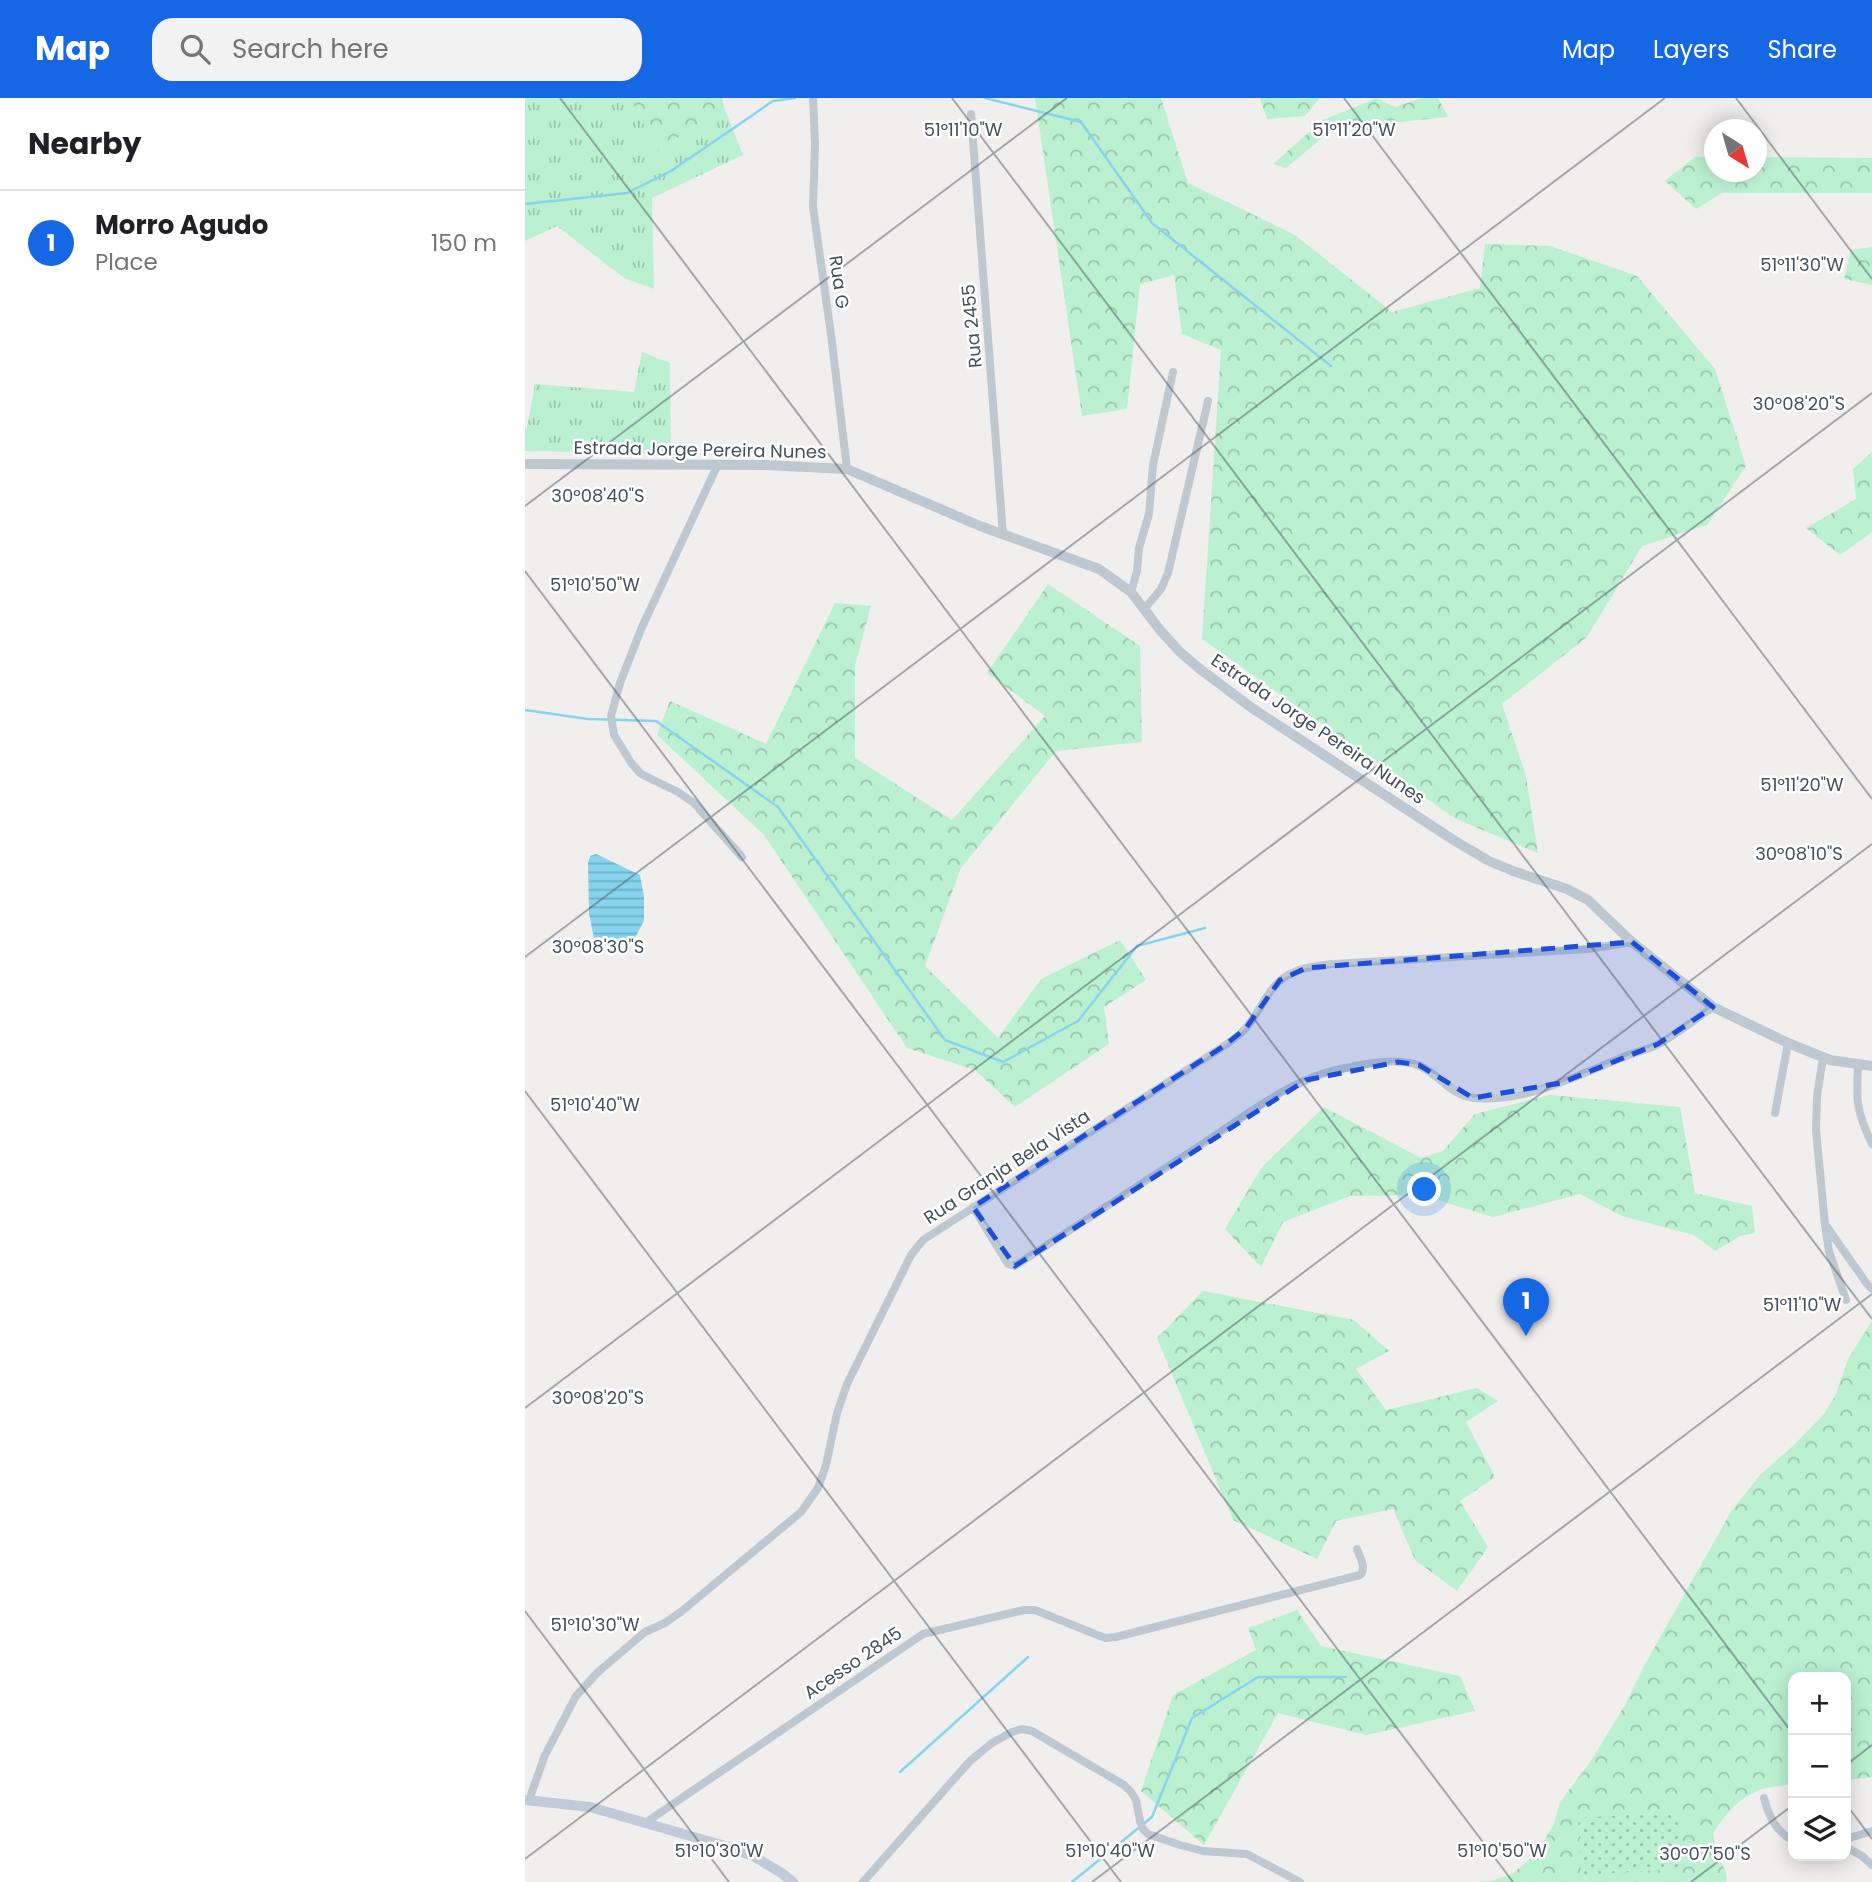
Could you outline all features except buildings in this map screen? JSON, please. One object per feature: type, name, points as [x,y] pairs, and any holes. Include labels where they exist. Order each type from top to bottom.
[{"type":"main road","points":[[527,1800],[590,1807],[725,1846],[753,1856],[793,1882]]},
{"type":"street","name":"Rua G","points":[[813,98],[813,207],[847,469]]},
{"type":"street","name":"Rua 2455","points":[[971,114],[1003,535]]},
{"type":"street","points":[[1131,592],[1149,514],[1153,465],[1173,372]]},
{"type":"street","points":[[1145,608],[1161,589],[1168,573],[1208,401]]},
{"type":"street","name":"Estrada Jorge Pereira Nunes","points":[[525,464],[718,464],[847,469],[1003,535],[1099,569],[1131,592],[1180,652],[1252,708],[1489,861],[1567,889],[1588,900],[1632,942],[1713,1007],[1823,1057],[1872,1066]]},
{"type":"street","points":[[718,464],[642,627],[619,683],[611,716],[614,735],[641,774],[694,803],[742,857]]},
{"type":"street","name":"Rua Granja Bela Vista","points":[[527,1800],[545,1755],[576,1696],[598,1672],[645,1632],[682,1611],[801,1512],[818,1488],[847,1384],[911,1255],[923,1240],[1224,1046],[1246,1028],[1280,980],[1291,973],[1333,964],[1588,949],[1632,942]]},
{"type":"street","points":[[973,1208],[1009,1264],[1015,1266],[1262,1105],[1306,1080],[1333,1071],[1378,1063],[1409,1063],[1428,1070],[1458,1094],[1473,1098],[1516,1095],[1561,1083],[1658,1044],[1713,1007]]},
{"type":"street","points":[[1775,1112],[1788,1043]]},
{"type":"street","points":[[1823,1057],[1817,1097],[1816,1130],[1829,1251],[1846,1300]]},
{"type":"street","points":[[1858,1064],[1858,1110],[1872,1144]]},
{"type":"street","points":[[1825,1225],[1872,1289]]},
{"type":"street","name":"Acesso 2845","points":[[645,1823],[923,1634],[1024,1609],[1035,1610],[1105,1638],[1116,1637],[1360,1576],[1364,1567],[1357,1549]]},
{"type":"street","points":[[863,1882],[970,1761],[992,1744],[1022,1729],[1032,1731],[1124,1785],[1136,1800],[1143,1829],[1148,1834],[1203,1851],[1247,1853],[1300,1882]]},
{"type":"street","points":[[1764,1798],[1772,1821],[1788,1837]]},
{"type":"street","points":[[1851,1837],[1872,1831]]},
{"type":"street","points":[[1851,1850],[1872,1864]]},
{"type":"highlighted area","points":[[1632,942],[1713,1007],[1658,1044],[1561,1083],[1473,1098],[1419,1065],[1398,1062],[1306,1080],[1015,1266],[973,1207],[1224,1046],[1246,1028],[1280,980],[1306,968]]},
{"type":"green space","points":[[525,98],[630,98],[658,151],[724,107],[743,155],[652,198],[654,289],[624,278],[557,226],[525,241]]},
{"type":"green space","points":[[630,98],[722,98],[724,107],[658,151]]},
{"type":"green space","points":[[1035,98],[1161,98],[1188,183],[1295,235],[1392,312],[1480,288],[1485,244],[1550,246],[1637,276],[1715,369],[1746,466],[1707,525],[1642,546],[1587,637],[1502,704],[1526,776],[1538,853],[1454,818],[1202,639],[1221,350],[1182,334],[1174,275],[1140,284],[1127,409],[1082,416]]},
{"type":"green space","points":[[1260,98],[1320,98],[1305,116],[1267,119]]},
{"type":"green space","points":[[1377,98],[1395,107],[1422,98],[1438,98],[1448,117],[1333,129],[1286,168],[1273,164],[1323,120]]},
{"type":"green space","points":[[1695,157],[1704,157],[1704,182],[1767,182],[1767,157],[1872,158],[1872,193],[1722,193],[1696,209],[1665,181]]},
{"type":"green space","points":[[1872,247],[1872,285],[1844,279],[1851,250]]},
{"type":"green space","points":[[642,352],[670,363],[671,454],[525,451],[525,429],[535,384],[634,392]]},
{"type":"green space","points":[[1872,452],[1872,532],[1840,555],[1806,528],[1856,499],[1853,469]]},
{"type":"green space","points":[[1048,584],[1140,646],[1142,742],[1056,751],[961,868],[925,966],[998,1038],[1041,979],[1120,940],[1146,980],[1104,1007],[1109,1044],[1015,1107],[975,1070],[907,1048],[764,835],[657,735],[670,701],[766,744],[835,603],[871,606],[855,665],[855,758],[952,820],[1045,716],[987,673]]},
{"type":"green space","points":[[1550,1095],[1680,1107],[1695,1193],[1752,1206],[1755,1233],[1740,1236],[1715,1251],[1694,1235],[1622,1216],[1580,1194],[1493,1217],[1421,1195],[1350,1196],[1283,1222],[1261,1267],[1225,1229],[1262,1167],[1324,1107],[1421,1158],[1443,1151],[1475,1114]]},
{"type":"green space","points":[[1203,1291],[1354,1320],[1389,1351],[1356,1369],[1386,1410],[1477,1388],[1498,1401],[1466,1422],[1495,1477],[1460,1501],[1488,1547],[1457,1591],[1415,1560],[1393,1509],[1336,1521],[1317,1559],[1233,1520],[1157,1338]]},
{"type":"green space","points":[[1872,1321],[1872,1777],[1851,1779],[1851,1672],[1788,1672],[1788,1785],[1751,1793],[1738,1802],[1713,1833],[1727,1882],[1470,1882],[1491,1881],[1512,1874],[1529,1860],[1543,1843],[1554,1823],[1560,1802],[1591,1761],[1625,1705],[1645,1664],[1732,1510],[1760,1475],[1824,1414],[1835,1396],[1849,1357]]},
{"type":"green space","points":[[1297,1610],[1321,1646],[1460,1676],[1475,1711],[1366,1735],[1278,1713],[1204,1845],[1141,1791],[1173,1695],[1256,1650],[1248,1628]]},
{"type":"green space","points":[[1678,1812],[1681,1869],[1581,1875],[1578,1818]]},
{"type":"water","points":[[596,854],[640,875],[644,921],[632,943],[615,946],[594,939],[589,913],[588,863],[590,856]]},
{"type":"waterway","points":[[525,204],[627,193],[671,171],[773,101],[795,98]]},
{"type":"waterway","points":[[985,98],[1081,122],[1152,223],[1331,366]]},
{"type":"waterway","points":[[525,710],[588,719],[656,721],[778,807],[945,1040],[1003,1062],[1078,1021],[1137,946],[1205,928]]},
{"type":"waterway","points":[[900,1772],[1028,1657]]},
{"type":"waterway","points":[[1072,1882],[1152,1817],[1192,1718],[1258,1677],[1346,1677]]},
{"type":"place","name":"Morro Agudo","points":[[1526,1336]]}]
